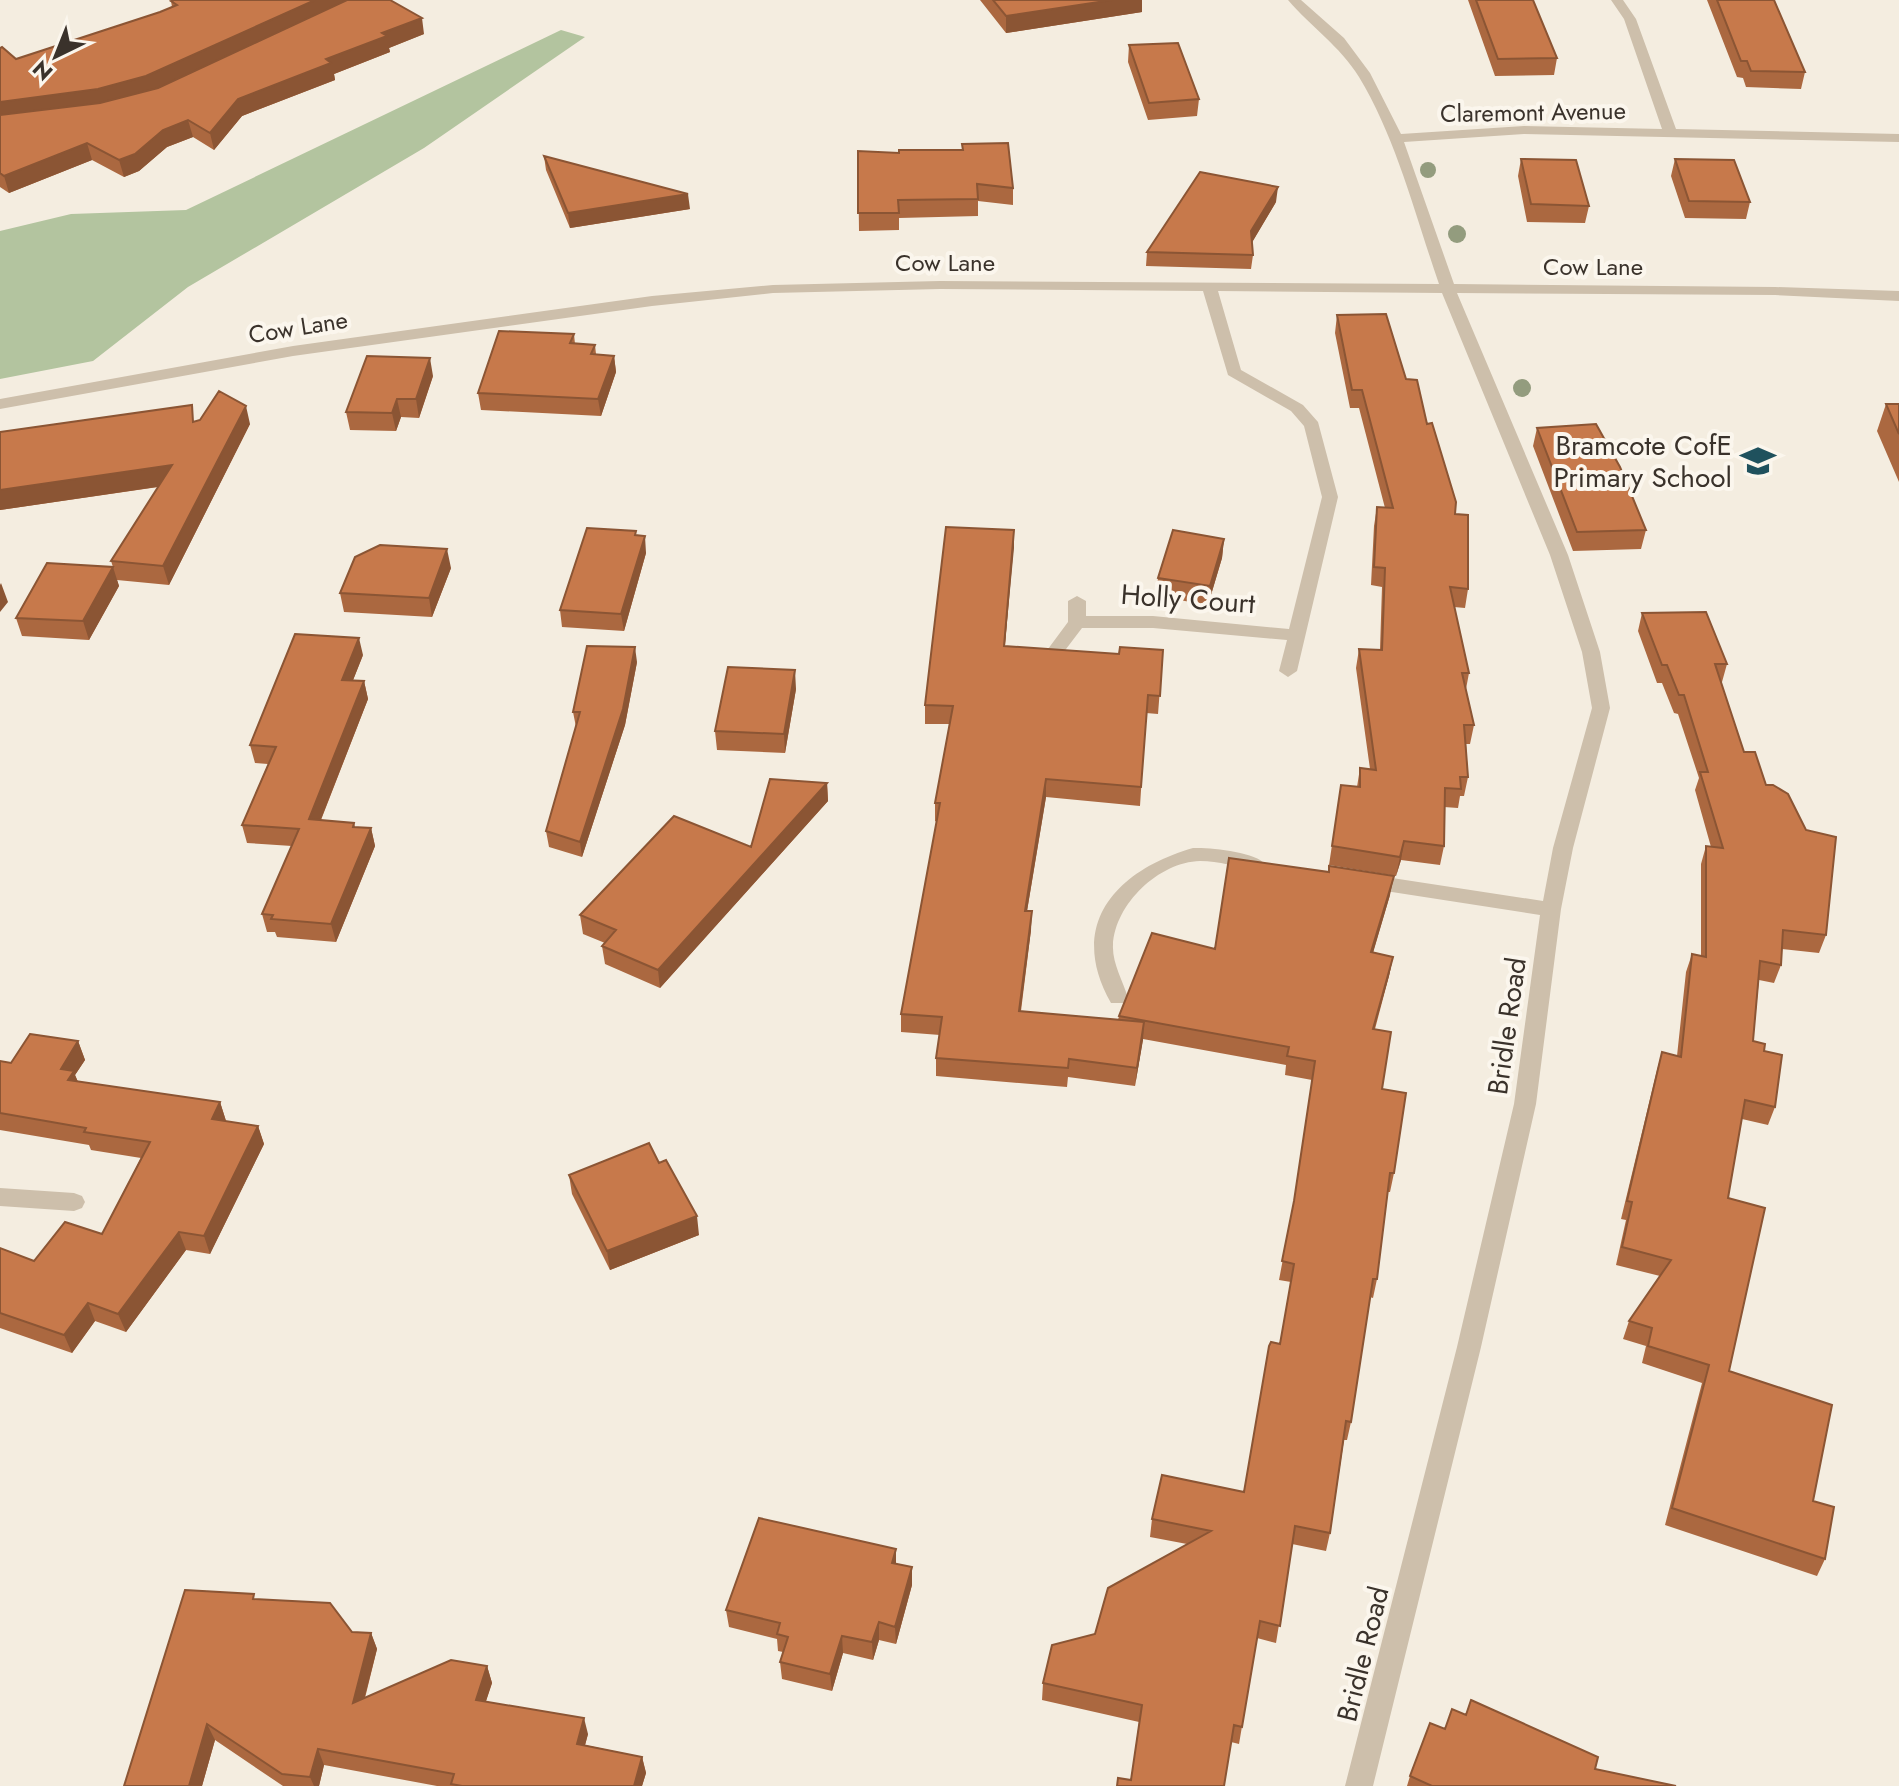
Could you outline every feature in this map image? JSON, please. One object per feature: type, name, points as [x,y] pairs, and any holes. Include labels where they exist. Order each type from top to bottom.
[{"type":"street","name":"Bridle Road","points":[[1294,0],[1339,41],[1365,76],[1396,138],[1448,289],[1559,555],[1591,652],[1601,708],[1563,848],[1551,909],[1525,1104],[1465,1362],[1359,1786]]},
{"type":"street","name":"Claremont Avenue","points":[[1617,0],[1630,19],[1670,132]]},
{"type":"street","name":"Claremont Avenue","points":[[1396,138],[1524,130],[1899,138]]},
{"type":"street","name":"Cow Lane","points":[[0,404],[293,351],[667,299],[851,285],[1775,291],[1899,296]]},
{"type":"street","points":[[1209,288],[1234,372],[1297,408],[1312,425],[1330,497],[1288,671]]},
{"type":"street","points":[[1057,649],[1077,622],[1077,601]]},
{"type":"street","name":"Holly Court","points":[[1077,622],[1153,622],[1296,635]]},
{"type":"street","points":[[1118,998],[1102,946],[1109,911],[1130,887],[1152,872],[1195,855],[1271,866]]},
{"type":"street","points":[[1348,878],[1551,909]]},
{"type":"street","points":[[0,1197],[74,1202]]},
{"type":"green space","points":[[561,30],[585,37],[424,148],[188,287],[93,361],[0,379],[0,231],[71,214],[186,210]]},
{"type":"building","points":[[315,0],[146,76],[98,89],[0,102],[0,48],[16,59],[160,12],[177,5],[171,1]]},
{"type":"building","points":[[347,0],[390,0],[422,18],[382,33],[387,36],[326,59],[331,63],[238,99],[210,133],[188,120],[163,130],[135,154],[119,160],[87,143],[4,176],[0,173],[0,115],[100,103],[158,88]]},
{"type":"building","points":[[993,0],[1112,0],[1006,16]]},
{"type":"building","points":[[1476,0],[1533,0],[1557,58],[1498,59]]},
{"type":"building","points":[[1717,0],[1774,0],[1805,72],[1751,71],[1747,61],[1741,61]]},
{"type":"building","points":[[1178,43],[1199,99],[1149,103],[1129,45]]},
{"type":"building","points":[[1008,143],[1013,188],[977,184],[978,199],[898,200],[899,213],[858,213],[858,151],[963,150],[962,144]]},
{"type":"building","points":[[544,156],[688,194],[568,213]]},
{"type":"building","points":[[1521,159],[1576,160],[1589,206],[1531,204]]},
{"type":"building","points":[[1675,159],[1734,160],[1750,202],[1689,201]]},
{"type":"building","points":[[1200,172],[1278,187],[1251,231],[1253,255],[1147,252]]},
{"type":"building","points":[[1386,314],[1406,379],[1417,380],[1427,424],[1432,423],[1456,502],[1455,514],[1468,515],[1468,589],[1450,587],[1469,673],[1462,673],[1474,725],[1464,725],[1468,777],[1460,777],[1461,789],[1445,788],[1444,846],[1404,841],[1400,857],[1332,846],[1341,785],[1360,787],[1360,768],[1376,770],[1359,649],[1382,650],[1385,568],[1374,567],[1377,507],[1393,508],[1362,390],[1352,390],[1337,315]]},
{"type":"building","points":[[499,331],[574,334],[570,343],[595,345],[591,354],[614,356],[598,399],[478,393]]},
{"type":"building","points":[[367,356],[430,358],[416,399],[397,399],[392,413],[346,412]]},
{"type":"building","points":[[219,391],[246,406],[163,566],[111,561],[172,465],[0,490],[0,432],[192,405],[193,422],[200,420]]},
{"type":"building","points":[[1886,404],[1899,404],[1899,434]]},
{"type":"building","points":[[1596,424],[1620,467],[1646,530],[1577,532],[1537,428]]},
{"type":"building","points":[[946,527],[1014,530],[1004,646],[1119,654],[1120,647],[1163,650],[1160,696],[1148,695],[1141,787],[1046,779],[1025,911],[1032,911],[1019,1011],[1144,1022],[1137,1068],[1069,1059],[1068,1068],[936,1058],[942,1017],[901,1014],[940,803],[935,803],[953,706],[925,705]]},
{"type":"building","points":[[587,528],[636,531],[635,535],[645,536],[621,614],[560,610]]},
{"type":"building","points":[[1173,530],[1224,539],[1210,586],[1158,578]]},
{"type":"building","points":[[380,545],[447,549],[429,598],[340,593],[355,557]]},
{"type":"building","points":[[47,563],[113,567],[83,621],[16,618]]},
{"type":"building","points":[[1706,612],[1727,664],[1715,664],[1744,752],[1755,752],[1766,785],[1773,785],[1788,794],[1806,830],[1836,837],[1826,935],[1783,930],[1781,965],[1760,961],[1753,1041],[1765,1044],[1764,1051],[1782,1055],[1775,1107],[1745,1100],[1728,1198],[1765,1208],[1729,1371],[1832,1405],[1813,1501],[1834,1507],[1825,1559],[1672,1508],[1709,1365],[1648,1346],[1652,1328],[1629,1321],[1671,1260],[1622,1247],[1632,1202],[1627,1201],[1662,1052],[1681,1057],[1692,954],[1706,957],[1706,846],[1723,848],[1700,772],[1708,772],[1684,695],[1679,695],[1667,665],[1662,665],[1642,613]]},
{"type":"building","points":[[295,634],[359,638],[342,680],[364,681],[309,819],[354,823],[353,827],[371,828],[331,924],[271,919],[273,915],[262,914],[299,829],[242,825],[276,747],[250,745]]},
{"type":"building","points":[[587,646],[635,647],[623,709],[580,842],[546,831],[580,712],[573,712]]},
{"type":"building","points":[[728,667],[795,670],[784,734],[715,731]]},
{"type":"building","points":[[770,779],[827,783],[658,970],[602,946],[616,930],[580,915],[674,816],[751,847]]},
{"type":"building","points":[[1229,858],[1329,872],[1329,866],[1394,876],[1371,952],[1393,957],[1373,1029],[1391,1032],[1382,1089],[1406,1093],[1394,1173],[1390,1173],[1377,1279],[1373,1279],[1351,1422],[1346,1421],[1330,1533],[1295,1526],[1280,1626],[1260,1621],[1242,1727],[1234,1725],[1224,1786],[1117,1786],[1118,1778],[1131,1780],[1142,1705],[1043,1683],[1052,1645],[1095,1634],[1108,1588],[1211,1531],[1152,1519],[1162,1475],[1244,1492],[1269,1346],[1271,1342],[1280,1344],[1294,1264],[1282,1261],[1315,1061],[1287,1056],[1289,1047],[1119,1016],[1152,933],[1215,949]]},
{"type":"building","points":[[30,1034],[78,1041],[61,1069],[74,1071],[68,1080],[220,1102],[212,1119],[258,1126],[204,1236],[179,1232],[118,1314],[88,1303],[64,1335],[0,1313],[0,1248],[34,1261],[65,1222],[102,1234],[150,1142],[84,1132],[86,1128],[0,1113],[0,1061],[11,1063]]},
{"type":"building","points":[[649,1143],[659,1163],[666,1160],[697,1216],[607,1251],[569,1175]]},
{"type":"building","points":[[759,1518],[896,1549],[892,1563],[912,1567],[895,1627],[879,1622],[872,1642],[842,1636],[830,1674],[780,1662],[788,1637],[777,1634],[780,1623],[726,1610]]},
{"type":"building","points":[[185,1590],[254,1594],[253,1599],[330,1603],[352,1632],[371,1633],[353,1703],[451,1660],[487,1666],[476,1700],[584,1718],[577,1744],[642,1757],[634,1786],[462,1786],[451,1784],[454,1774],[318,1749],[310,1777],[282,1774],[207,1724],[189,1786],[124,1786]]},
{"type":"building","points":[[1471,1700],[1598,1757],[1595,1769],[1676,1786],[1432,1786],[1410,1776],[1430,1723],[1445,1729],[1452,1709],[1466,1715]]},
{"type":"place","name":"Bramcote CofE Primary School","points":[[1758,461]]}]
